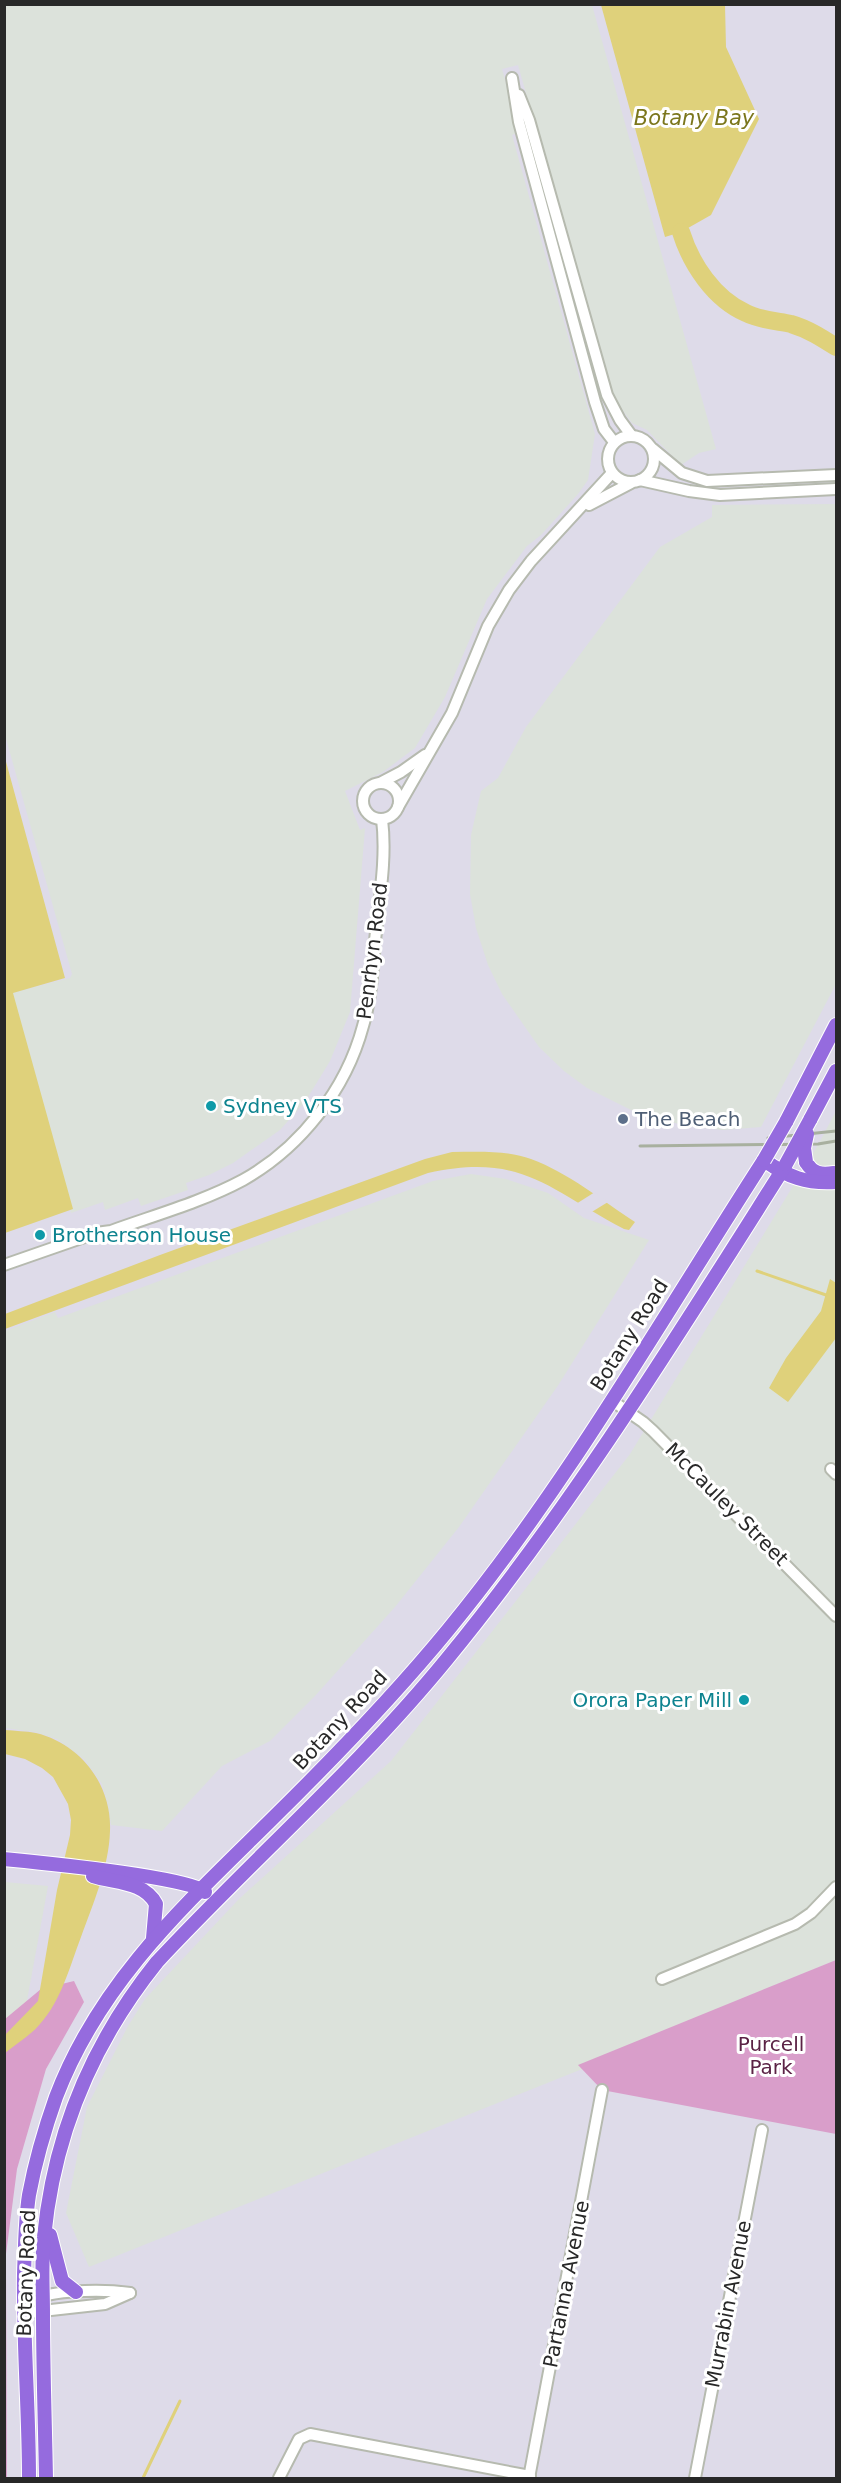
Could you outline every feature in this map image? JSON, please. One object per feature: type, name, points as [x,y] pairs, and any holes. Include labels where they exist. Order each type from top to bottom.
[{"type":"main road","name":"Botany Road","points":[[46,2478],[43,2296],[47,2212],[57,2159],[69,2117],[83,2079],[105,2036],[157,1962],[342,1776],[445,1661],[513,1577],[628,1412],[772,1165],[786,1122],[837,1025]]},
{"type":"main road","name":"Botany Road","points":[[30,2478],[24,2311],[29,2197],[54,2104],[67,2072],[98,2012],[128,1968],[153,1938],[358,1732],[448,1630],[545,1502],[611,1400],[772,1165],[810,1120],[837,1071]]},
{"type":"main road","points":[[810,1120],[804,1148],[806,1162],[812,1171],[837,1173]]},
{"type":"main road","points":[[772,1165],[795,1179],[809,1182],[837,1182]]},
{"type":"main road","points":[[4,1859],[61,1865],[105,1875],[202,1888],[215,1902]]},
{"type":"main road","points":[[105,1875],[139,1887],[153,1898],[156,1911],[153,1938]]},
{"type":"main road","points":[[47,2212],[51,2245],[59,2273],[62,2281],[76,2292]]},
{"type":"street","points":[[614,442],[604,429],[595,402],[519,122],[512,78],[530,120],[607,395],[631,435]]},
{"type":"street","points":[[837,475],[707,481],[682,473],[640,436],[631,435],[614,442],[607,459],[612,473],[621,480],[702,493],[720,495],[837,489]]},
{"type":"street","points":[[581,509],[648,475],[655,458],[653,449]]},
{"type":"street","points":[[428,753],[401,772],[368,789],[363,802],[369,814],[382,819],[389,817],[398,807],[452,712],[488,626],[509,590],[531,561],[612,473]]},
{"type":"street","points":[[380,783],[386,783],[396,790],[398,807]]},
{"type":"street","name":"Penrhyn Road","points":[[4,1265],[96,1233],[111,1231],[219,1191],[271,1161],[311,1124],[344,1075],[363,1028],[372,977],[384,862],[382,819]]},
{"type":"street","name":"McCauley Street","points":[[611,1400],[653,1431],[837,1616]]},
{"type":"street","points":[[662,1979],[795,1924],[811,1913],[837,1887]]},
{"type":"street","name":"Partanna Avenue","points":[[530,2477],[602,2090]]},
{"type":"street","name":"Murrabin Avenue","points":[[694,2478],[762,2130]]},
{"type":"street","points":[[107,2289],[130,2293],[105,2304],[43,2312],[24,2311],[26,2304],[43,2296],[107,2289]]},
{"type":"street","points":[[279,2478],[299,2439],[310,2434],[530,2477]]},
{"type":"shaded area","points":[[4,5],[592,5],[716,449],[699,453],[681,465],[647,430],[632,423],[612,396],[518,65],[502,69],[520,132],[512,135],[595,434],[588,480],[541,535],[527,546],[487,599],[445,697],[415,748],[383,772],[345,791],[360,830],[365,828],[350,1012],[330,1061],[305,1102],[280,1130],[233,1163],[186,1183],[188,1190],[141,1206],[138,1198],[105,1210],[103,1202],[71,1213],[11,993],[70,978],[72,974],[5,735]]},
{"type":"shaded area","points":[[836,504],[836,984],[761,1127],[723,1130],[686,1126],[635,1112],[587,1088],[564,1071],[539,1047],[502,994],[488,965],[476,928],[470,894],[471,835],[481,791],[498,778],[526,727],[660,547],[712,517],[712,505]]},
{"type":"shaded area","points":[[836,1111],[836,1960],[743,1998],[727,2011],[89,2267],[66,2213],[87,2107],[128,2026],[145,1999],[239,1899],[391,1761],[512,1606],[630,1454],[818,1145]]},
{"type":"shaded area","points":[[471,1174],[506,1179],[548,1193],[584,1218],[649,1240],[559,1384],[459,1527],[395,1607],[315,1696],[270,1741],[222,1766],[162,1831],[111,1825],[102,1784],[84,1759],[57,1739],[35,1732],[5,1728],[5,1331],[55,1312],[58,1318],[433,1181]]},
{"type":"shaded area","points":[[5,1882],[48,1886],[19,2044],[5,2056]]},
{"type":"green space","name":"Purcell Park","points":[[836,1960],[836,2134],[602,2090],[578,2065]]},
{"type":"green space","points":[[74,1981],[84,2002],[46,2069],[17,2169],[6,2254],[7,2478],[5,2478],[5,2019],[41,1989]]},
{"type":"water","name":"Botany Bay","points":[[601,5],[725,5],[726,47],[759,119],[711,215],[681,232],[665,237]]},
{"type":"water","points":[[5,758],[65,978],[13,993],[73,1209],[5,1233]]},
{"type":"water","points":[[452,1152],[502,1153],[531,1159],[572,1179],[635,1222],[629,1230],[624,1229],[553,1188],[511,1171],[488,1167],[428,1173],[5,1329],[5,1314],[160,1255],[425,1159]]},
{"type":"water","points":[[830,1279],[836,1283],[836,1338],[788,1402],[769,1388],[786,1358],[821,1311]]},
{"type":"water","points":[[5,1730],[36,1733],[52,1738],[67,1746],[80,1757],[91,1769],[106,1798],[110,1831],[107,1858],[100,1885],[69,1971],[54,2005],[28,2036],[5,2053],[5,2035],[38,2001],[71,1820],[68,1804],[53,1777],[25,1759],[5,1754]]},
{"type":"pier","points":[[595,1192],[608,1202],[590,1213],[576,1204]]},
{"type":"waterway","points":[[681,232],[691,256],[705,279],[734,307],[762,319],[797,326],[836,347]]},
{"type":"waterway","points":[[757,1271],[826,1295]]},
{"type":"waterway","points":[[143,2478],[180,2401]]},
{"type":"railway","points":[[768,1138],[836,1131]]},
{"type":"railway","points":[[640,1146],[818,1144],[836,1141]]},
{"type":"place","name":"Sydney VTS","points":[[211,1106]]},
{"type":"place","name":"The Beach","points":[[623,1119]]},
{"type":"place","name":"Brotherson House","points":[[40,1235]]},
{"type":"place","name":"Orora Paper Mill","points":[[744,1700]]}]
